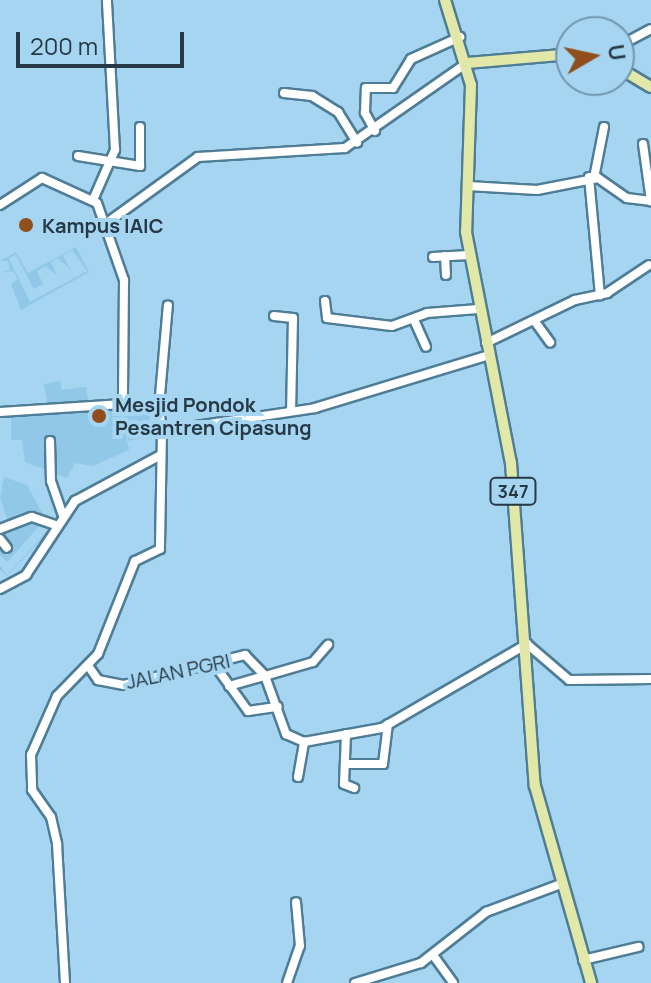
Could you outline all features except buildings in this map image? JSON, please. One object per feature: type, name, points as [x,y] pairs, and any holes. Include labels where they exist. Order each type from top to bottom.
[{"type":"main road","name":"347","points":[[445,0],[467,63],[469,255],[511,463],[535,786],[558,885],[591,983]]},
{"type":"main road","points":[[467,63],[555,55]]},
{"type":"street","points":[[93,200],[114,162],[107,0]]},
{"type":"street","points":[[375,131],[365,113],[366,88],[393,88],[411,59],[460,37]]},
{"type":"street","points":[[104,225],[198,157],[310,154],[357,142],[467,63]]},
{"type":"street","points":[[284,93],[312,96],[341,114],[357,142]]},
{"type":"street","points":[[78,156],[140,166],[140,127]]},
{"type":"street","points":[[600,295],[592,178],[604,127]]},
{"type":"street","points":[[468,186],[537,190],[592,178],[627,198],[651,201],[643,144]]},
{"type":"street","points":[[0,205],[42,178],[93,200],[124,280],[123,404]]},
{"type":"street","points":[[433,257],[469,255]]},
{"type":"street","points":[[445,256],[446,275]]},
{"type":"street","points":[[162,431],[291,411],[424,380],[536,323],[600,295],[649,265]]},
{"type":"street","points":[[325,301],[327,318],[415,322],[427,313],[478,309]]},
{"type":"street","points":[[65,983],[54,824],[29,772],[57,696],[89,667],[135,561],[160,549],[159,456],[162,431],[159,407],[168,305]]},
{"type":"street","points":[[274,316],[293,318],[291,411]]},
{"type":"street","points":[[168,320],[180,322]]},
{"type":"street","points":[[415,322],[426,347]]},
{"type":"street","points":[[536,323],[550,342]]},
{"type":"street","points":[[0,412],[123,404],[159,407]]},
{"type":"street","points":[[50,441],[51,481],[63,515]]},
{"type":"street","points":[[0,589],[26,575],[63,515],[137,462],[159,456]]},
{"type":"street","points":[[0,529],[32,517],[55,525]]},
{"type":"street","points":[[0,539],[7,548]]},
{"type":"street","points":[[229,686],[313,662],[328,645]]},
{"type":"street","points":[[265,676],[286,734],[304,742],[388,724],[523,645],[569,680],[651,679]]},
{"type":"street","name":"JALAN PGRI","points":[[89,667],[98,680],[124,685],[245,655],[265,676]]},
{"type":"street","points":[[214,664],[248,711],[278,707]]},
{"type":"street","points":[[345,764],[383,764],[388,724]]},
{"type":"street","points":[[346,734],[344,784],[354,788]]},
{"type":"street","points":[[298,777],[304,742]]},
{"type":"street","points":[[355,983],[433,955],[486,912],[558,885]]},
{"type":"street","points":[[287,983],[300,946],[296,902]]},
{"type":"street","points":[[583,960],[638,947]]},
{"type":"street","points":[[433,955],[453,983]]},
{"type":"shaded area","points":[[76,247],[89,272],[21,310],[11,284],[18,279],[13,271],[0,273],[10,270],[8,261],[0,261],[16,252],[28,273]],"holes":[[[72,250],[87,271],[30,302],[9,258],[16,255],[34,289],[43,284],[37,271],[46,266],[57,276],[51,262],[58,258],[70,269],[63,255]]]},
{"type":"shaded area","points":[[60,381],[62,390],[86,387],[89,404],[121,404],[123,422],[125,406],[149,406],[150,436],[129,441],[125,431],[129,450],[93,466],[75,463],[67,478],[25,462],[22,440],[11,440],[11,414],[48,409],[44,384]]},
{"type":"shaded area","points":[[4,477],[27,485],[51,529],[7,576],[0,566],[7,575],[49,529],[42,523],[7,562],[0,555],[0,521],[9,523],[0,498]]},
{"type":"place","name":"Kampus IAIC","points":[[26,225]]},
{"type":"place","name":"Mesjid Pondok Pesantren Cipasung","points":[[99,416]]}]
